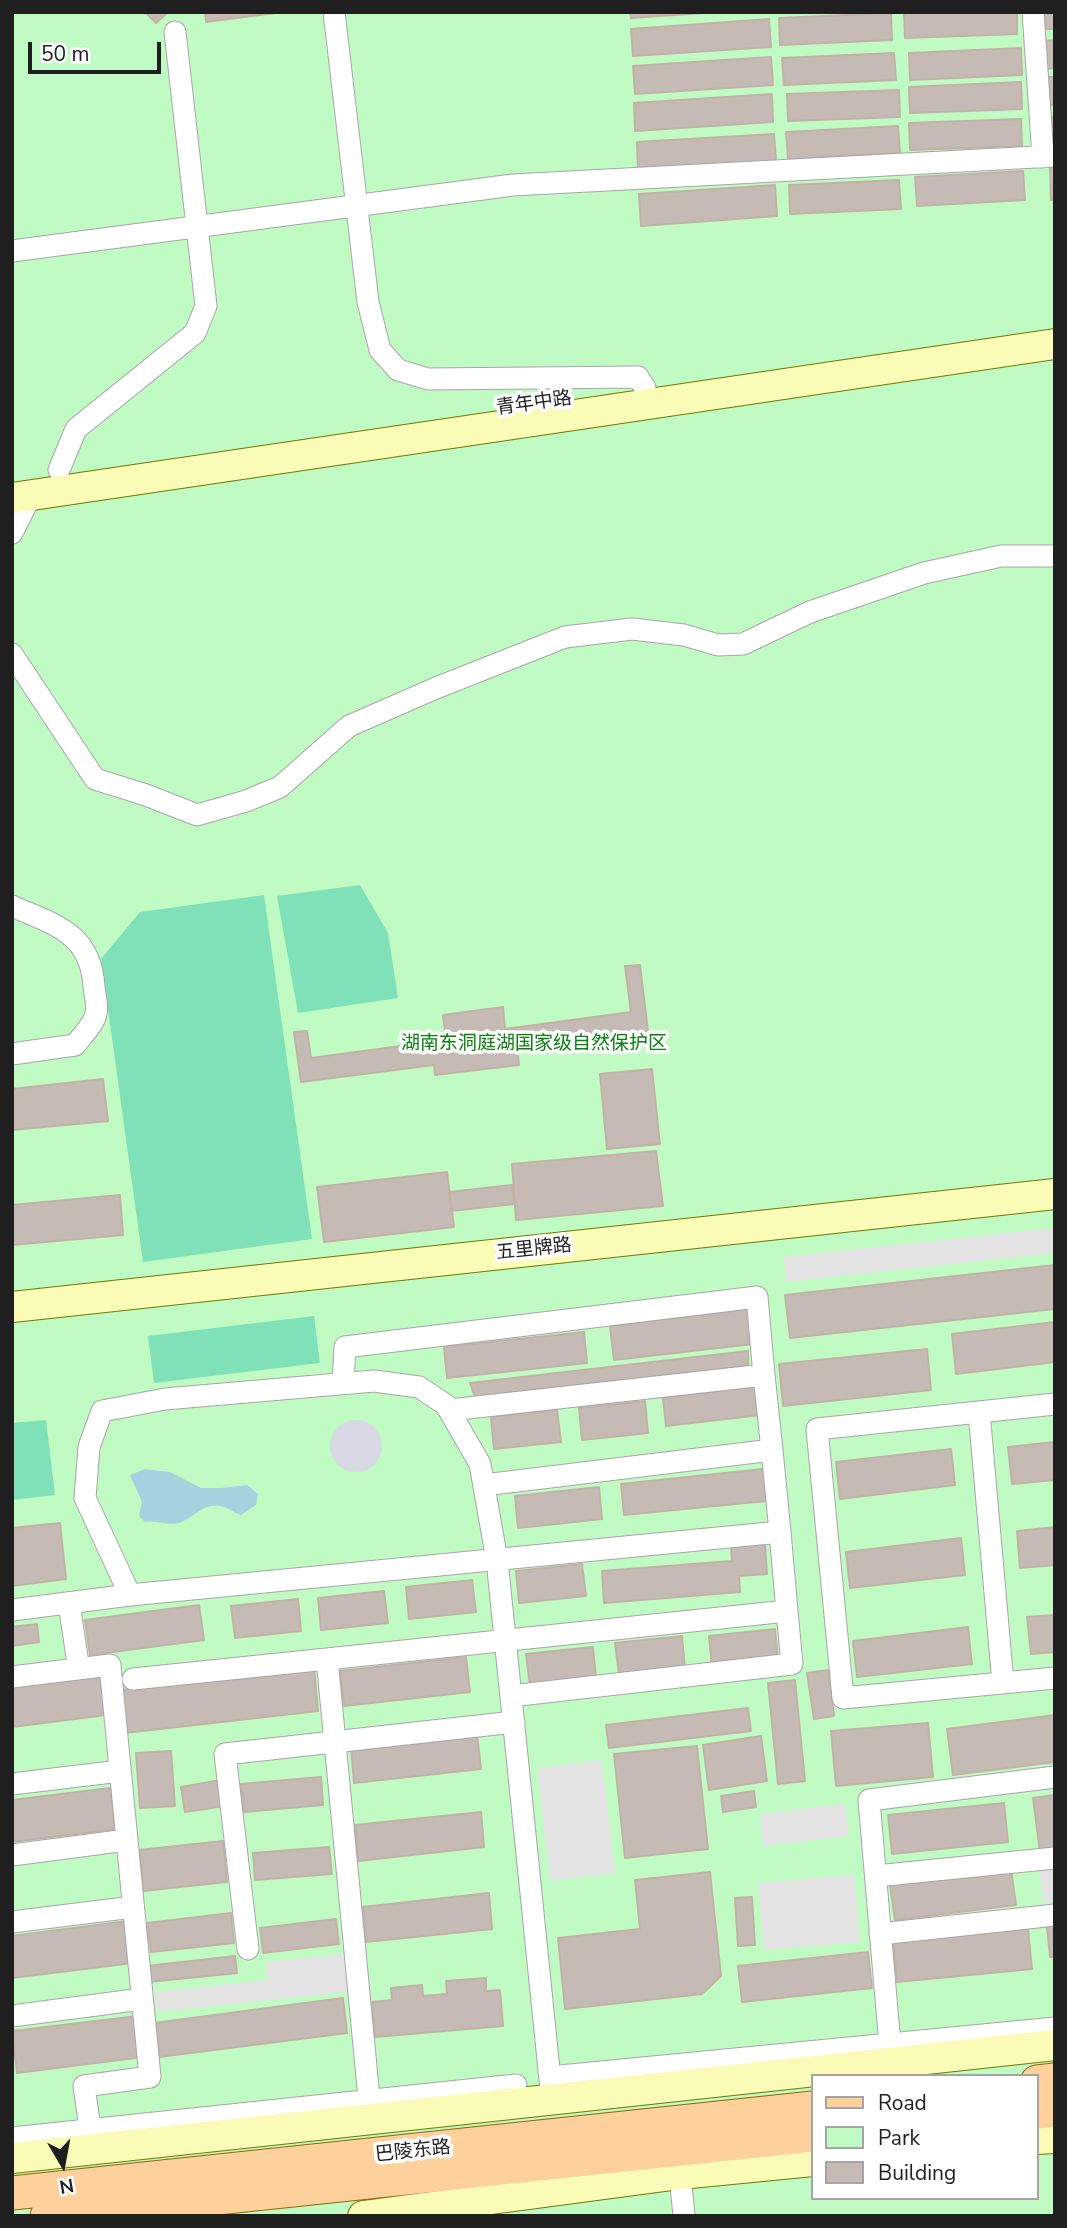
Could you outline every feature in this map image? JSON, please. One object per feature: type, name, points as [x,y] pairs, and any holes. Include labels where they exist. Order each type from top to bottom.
[{"type":"main road","name":"青年中路","points":[[18,490],[59,470],[1055,331]]},
{"type":"main road","points":[[18,490],[1055,344]]},
{"type":"main road","name":"五里牌路","points":[[12,1307],[1055,1194]]},
{"type":"main road","name":"五里牌路","points":[[12,1321],[1055,1209]]},
{"type":"main road","points":[[12,2158],[371,2119],[551,2088],[891,2054],[1055,2045]]},
{"type":"main road","name":"巴陵东路","points":[[12,2193],[811,2108]]},
{"type":"main road","name":"巴陵东路","points":[[47,2216],[811,2136]]},
{"type":"main road","points":[[363,2216],[680,2175],[811,2161]]},
{"type":"street","points":[[334,12],[368,302],[380,350],[398,370],[428,379],[638,377],[645,388]]},
{"type":"street","points":[[12,251],[513,185],[1049,157],[1033,12]]},
{"type":"street","points":[[59,470],[76,429],[195,333],[206,306],[175,32]]},
{"type":"street","points":[[12,533],[18,490]]},
{"type":"street","points":[[12,654],[95,779],[197,815],[246,801],[280,786],[349,726],[565,637],[632,628],[684,635],[718,645],[743,644],[810,612],[924,573],[1001,556],[1055,556]]},
{"type":"street","points":[[12,906],[57,926],[79,943],[88,954],[93,968],[96,1015],[75,1045],[12,1054]]},
{"type":"street","points":[[343,1383],[345,1347],[757,1297],[792,1664],[512,1696]]},
{"type":"street","points":[[450,1410],[764,1376]]},
{"type":"street","points":[[130,1595],[85,1497],[89,1447],[102,1411],[165,1399],[373,1381],[419,1387],[446,1405],[480,1464],[497,1560],[551,2088]]},
{"type":"street","points":[[1055,1404],[817,1429],[843,1698],[1055,1678]]},
{"type":"street","points":[[979,1412],[1003,1683]]},
{"type":"street","points":[[484,1485],[772,1450]]},
{"type":"street","points":[[12,1610],[130,1595],[780,1532]]},
{"type":"street","points":[[69,1603],[77,1657]]},
{"type":"street","points":[[133,1679],[787,1611]]},
{"type":"street","points":[[327,1658],[371,2119]]},
{"type":"street","points":[[12,1677],[110,1665],[150,2077],[84,2086],[93,2149]]},
{"type":"street","points":[[248,1949],[225,1755],[514,1722]]},
{"type":"street","points":[[12,1784],[120,1771]]},
{"type":"street","points":[[1055,1777],[869,1800],[891,2054],[1055,2028]]},
{"type":"street","points":[[12,1855],[127,1840]]},
{"type":"street","points":[[876,1876],[1055,1858]]},
{"type":"street","points":[[12,1922],[133,1907]]},
{"type":"street","points":[[880,1934],[1055,1915]]},
{"type":"street","points":[[12,2016],[142,1999]]},
{"type":"street","points":[[12,2138],[516,2085]]},
{"type":"street","points":[[680,2175],[684,2216]]},
{"type":"green space","name":"湖南东洞庭湖国家级自然保护区","points":[[12,12],[1055,12],[1055,2216],[12,2216]]},
{"type":"green space","points":[[360,885],[388,933],[398,998],[298,1013],[277,896]]},
{"type":"green space","points":[[264,895],[312,1239],[143,1262],[101,959],[140,912]]},
{"type":"green space","points":[[314,1316],[320,1363],[154,1383],[148,1336]]},
{"type":"green space","points":[[46,1420],[55,1495],[12,1500],[12,1423]]},
{"type":"shaded area","points":[[1055,1228],[1055,1253],[786,1282],[784,1257]]},
{"type":"shaded area","points":[[356,1420],[375,1427],[382,1446],[375,1465],[356,1472],[337,1465],[330,1446],[337,1427]]},
{"type":"shaded area","points":[[602,1760],[615,1873],[550,1881],[537,1768]]},
{"type":"shaded area","points":[[845,1804],[849,1836],[763,1846],[760,1814]]},
{"type":"shaded area","points":[[1055,1863],[1055,1902],[1043,1903],[1039,1864]]},
{"type":"shaded area","points":[[854,1875],[860,1942],[764,1950],[758,1883]]},
{"type":"shaded area","points":[[344,1954],[348,1992],[157,2012],[155,1992],[267,1980],[266,1962]]},
{"type":"water","points":[[145,1469],[170,1472],[201,1488],[247,1485],[258,1494],[256,1505],[241,1515],[214,1506],[179,1523],[145,1522],[139,1516],[142,1502],[130,1475]]},
{"type":"building","points":[[145,12],[168,12],[156,23]]},
{"type":"building","points":[[205,12],[283,12],[206,22]]},
{"type":"building","points":[[630,12],[719,12],[631,18]]},
{"type":"building","points":[[904,12],[1017,12],[1017,34],[905,38]]},
{"type":"building","points":[[1040,12],[1055,12],[1055,29],[1041,29]]},
{"type":"building","points":[[891,13],[892,40],[780,45],[779,18]]},
{"type":"building","points":[[769,19],[771,47],[633,56],[631,29]]},
{"type":"building","points":[[1055,40],[1055,68],[1043,69],[1041,41]]},
{"type":"building","points":[[1021,48],[1022,75],[910,80],[909,53]]},
{"type":"building","points":[[894,53],[896,80],[784,85],[782,58]]},
{"type":"building","points":[[771,57],[773,85],[635,94],[633,66]]},
{"type":"building","points":[[1047,77],[1055,77],[1055,105],[1048,105]]},
{"type":"building","points":[[1021,82],[1022,109],[910,113],[909,87]]},
{"type":"building","points":[[899,90],[900,117],[788,121],[787,94]]},
{"type":"building","points":[[772,94],[773,122],[635,131],[634,103]]},
{"type":"building","points":[[1049,117],[1055,117],[1055,145],[1050,145]]},
{"type":"building","points":[[1021,119],[1022,146],[910,150],[909,123]]},
{"type":"building","points":[[898,126],[900,153],[788,159],[786,132]]},
{"type":"building","points":[[774,134],[776,161],[638,170],[637,142]]},
{"type":"building","points":[[1050,167],[1055,167],[1055,199],[1051,200]]},
{"type":"building","points":[[1023,171],[1025,200],[917,206],[915,177]]},
{"type":"building","points":[[899,180],[901,209],[790,214],[789,185]]},
{"type":"building","points":[[775,185],[777,216],[641,226],[639,194]]},
{"type":"building","points":[[640,965],[648,1031],[517,1048],[519,1065],[435,1075],[434,1065],[301,1082],[294,1032],[307,1031],[311,1058],[446,1040],[443,1015],[503,1007],[505,1029],[631,1012],[625,966]]},
{"type":"building","points":[[652,1069],[660,1144],[607,1149],[600,1074]]},
{"type":"building","points":[[103,1079],[108,1121],[12,1130],[12,1089]]},
{"type":"building","points":[[656,1151],[663,1206],[516,1220],[512,1164]]},
{"type":"building","points":[[447,1172],[454,1227],[324,1242],[317,1187]]},
{"type":"building","points":[[512,1185],[514,1204],[451,1211],[449,1192]]},
{"type":"building","points":[[120,1195],[123,1235],[12,1245],[12,1205]]},
{"type":"building","points":[[1055,1265],[1055,1309],[790,1338],[785,1295]]},
{"type":"building","points":[[749,1309],[753,1344],[614,1360],[610,1326]]},
{"type":"building","points":[[1055,1322],[1055,1362],[956,1374],[952,1334]]},
{"type":"building","points":[[584,1332],[587,1363],[447,1378],[444,1347]]},
{"type":"building","points":[[927,1349],[931,1390],[783,1406],[779,1364]]},
{"type":"building","points":[[748,1351],[748,1366],[475,1397],[470,1383]]},
{"type":"building","points":[[757,1386],[761,1415],[666,1426],[663,1398]]},
{"type":"building","points":[[645,1401],[648,1433],[582,1440],[579,1408]]},
{"type":"building","points":[[557,1410],[561,1442],[494,1449],[491,1417]]},
{"type":"building","points":[[1055,1442],[1055,1480],[1012,1484],[1008,1447]]},
{"type":"building","points":[[951,1449],[955,1485],[840,1499],[836,1462]]},
{"type":"building","points":[[763,1469],[766,1501],[624,1515],[621,1484]]},
{"type":"building","points":[[599,1487],[602,1519],[518,1528],[515,1496]]},
{"type":"building","points":[[60,1523],[66,1579],[12,1586],[12,1528]]},
{"type":"building","points":[[1055,1527],[1055,1565],[1020,1568],[1017,1531]]},
{"type":"building","points":[[961,1538],[965,1575],[850,1588],[846,1552]]},
{"type":"building","points":[[765,1544],[767,1574],[739,1576],[740,1592],[604,1603],[602,1571],[732,1561],[731,1546]]},
{"type":"building","points":[[582,1564],[586,1596],[519,1603],[516,1571]]},
{"type":"building","points":[[472,1580],[476,1612],[409,1619],[406,1587]]},
{"type":"building","points":[[384,1591],[388,1623],[321,1630],[318,1598]]},
{"type":"building","points":[[298,1599],[301,1631],[235,1638],[231,1606]]},
{"type":"building","points":[[199,1605],[204,1640],[90,1655],[85,1620]]},
{"type":"building","points":[[1055,1615],[1055,1652],[1031,1654],[1027,1617]]},
{"type":"building","points":[[37,1624],[39,1642],[12,1646],[12,1627]]},
{"type":"building","points":[[968,1627],[972,1664],[857,1677],[853,1641]]},
{"type":"building","points":[[775,1629],[778,1661],[712,1668],[709,1636]]},
{"type":"building","points":[[682,1636],[685,1669],[619,1675],[615,1643]]},
{"type":"building","points":[[593,1647],[596,1679],[530,1686],[526,1654]]},
{"type":"building","points":[[466,1657],[470,1692],[344,1706],[340,1671]]},
{"type":"building","points":[[314,1668],[318,1711],[125,1733],[120,1690]]},
{"type":"building","points":[[828,1670],[834,1716],[814,1719],[807,1673]]},
{"type":"building","points":[[101,1674],[106,1715],[12,1727],[12,1685]]},
{"type":"building","points":[[795,1680],[805,1781],[778,1784],[768,1683]]},
{"type":"building","points":[[748,1708],[751,1731],[609,1748],[606,1725]]},
{"type":"building","points":[[1055,1715],[1055,1762],[953,1775],[947,1729]]},
{"type":"building","points":[[928,1723],[933,1777],[836,1786],[831,1731]]},
{"type":"building","points":[[477,1734],[481,1769],[354,1783],[351,1747]]},
{"type":"building","points":[[761,1736],[767,1781],[709,1790],[703,1745]]},
{"type":"building","points":[[697,1746],[708,1849],[625,1858],[614,1754]]},
{"type":"building","points":[[171,1751],[175,1806],[140,1808],[136,1753]]},
{"type":"building","points":[[321,1777],[323,1805],[244,1812],[241,1784]]},
{"type":"building","points":[[221,1780],[225,1806],[185,1812],[181,1787]]},
{"type":"building","points":[[110,1788],[115,1829],[12,1842],[12,1800]]},
{"type":"building","points":[[754,1791],[756,1807],[723,1812],[721,1796]]},
{"type":"building","points":[[1055,1795],[1055,1850],[1040,1852],[1033,1798]]},
{"type":"building","points":[[1004,1803],[1008,1842],[892,1854],[888,1815]]},
{"type":"building","points":[[481,1812],[484,1847],[358,1861],[355,1825]]},
{"type":"building","points":[[223,1841],[227,1882],[143,1891],[139,1850]]},
{"type":"building","points":[[329,1847],[332,1874],[255,1880],[253,1853]]},
{"type":"building","points":[[1011,1869],[1016,1905],[895,1920],[890,1884]]},
{"type":"building","points":[[710,1872],[721,1976],[702,1994],[565,2009],[558,1938],[640,1929],[635,1880]]},
{"type":"building","points":[[489,1893],[492,1929],[366,1942],[363,1907]]},
{"type":"building","points":[[752,1897],[755,1945],[738,1946],[735,1898]]},
{"type":"building","points":[[231,1913],[234,1943],[151,1952],[147,1923]]},
{"type":"building","points":[[336,1919],[339,1944],[263,1953],[260,1928]]},
{"type":"building","points":[[128,1921],[133,1963],[12,1978],[12,1936]]},
{"type":"building","points":[[1055,1926],[1055,1957],[1050,1957],[1047,1927]]},
{"type":"building","points":[[1028,1929],[1032,1969],[897,1982],[893,1942]]},
{"type":"building","points":[[868,1952],[872,1988],[742,2002],[738,1966]]},
{"type":"building","points":[[235,1956],[237,1973],[149,1982],[147,1966]]},
{"type":"building","points":[[486,1978],[486,1991],[500,1990],[503,2026],[375,2037],[372,2002],[392,2000],[391,1988],[422,1985],[423,1996],[447,1994],[446,1981]]},
{"type":"building","points":[[343,1998],[347,2033],[159,2057],[154,2023]]},
{"type":"building","points":[[138,2016],[143,2057],[17,2073],[12,2031]]}]
